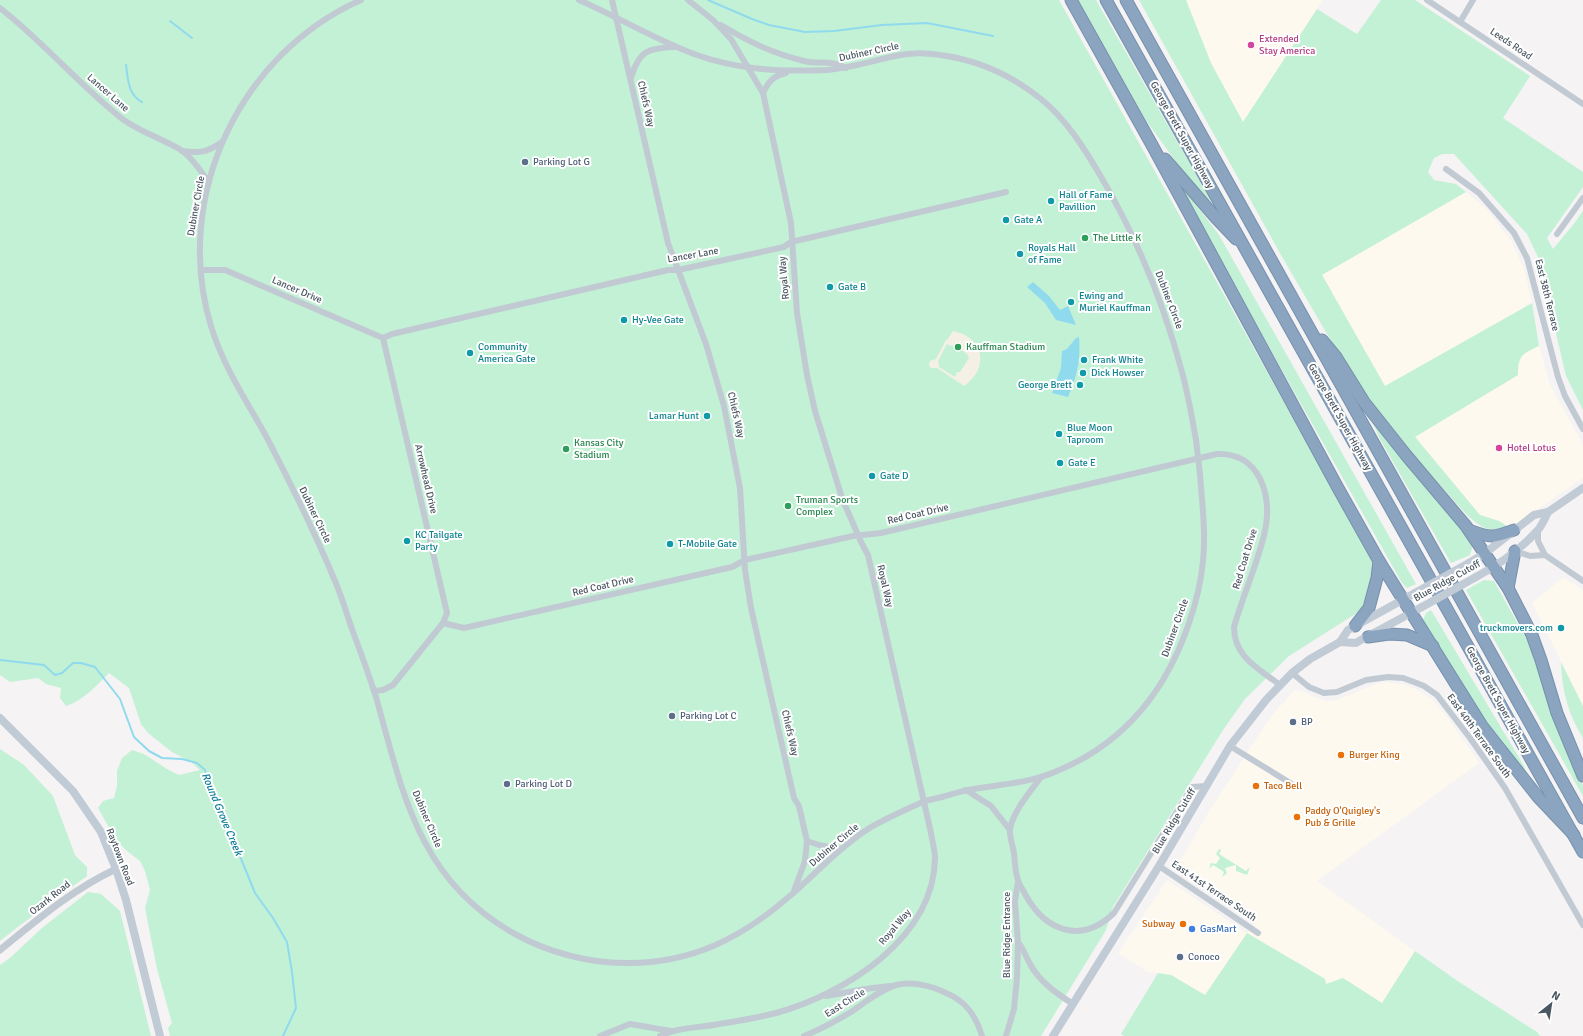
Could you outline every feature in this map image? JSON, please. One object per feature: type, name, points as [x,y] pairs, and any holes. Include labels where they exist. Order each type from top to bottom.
[{"type":"highway","points":[[1071,0],[1152,145],[1379,561],[1404,598],[1482,726],[1538,797],[1574,835],[1583,852]]},
{"type":"highway","name":"George Brett Super Highway","points":[[1106,0],[1574,835]]},
{"type":"highway","name":"George Brett Super Highway","points":[[1126,0],[1583,818]]},
{"type":"highway","points":[[1152,145],[1247,251]]},
{"type":"highway","points":[[1302,316],[1336,357],[1369,408],[1469,530],[1508,588],[1532,634],[1557,713],[1583,776]]},
{"type":"highway","points":[[1469,530],[1485,536],[1497,537],[1514,530]]},
{"type":"highway","points":[[1508,588],[1515,551]]},
{"type":"highway","points":[[1355,626],[1369,608],[1374,593],[1379,561]]},
{"type":"highway","points":[[1368,637],[1389,634],[1407,635],[1433,647]]},
{"type":"main road","name":"Blue Ridge Cutoff","points":[[1053,1036],[1159,866],[1230,746],[1266,700],[1280,685],[1292,673],[1310,659],[1340,642],[1348,630],[1484,554],[1534,515],[1548,512],[1583,488]]},
{"type":"main road","name":"Blue Ridge Cutoff","points":[[1340,642],[1356,643],[1494,568],[1538,530],[1548,512]]},
{"type":"main road","name":"Raytown Road","points":[[0,718],[73,791],[101,832],[116,869],[126,900],[160,1036]]},
{"type":"street","name":"Dubiner Circle","points":[[360,0],[333,14],[309,30],[274,62],[246,97],[222,142],[210,182],[202,217],[200,244],[201,270],[206,310],[221,353],[274,453],[334,579],[374,691],[409,806],[432,857],[451,882],[473,905],[498,924],[524,938],[552,950],[602,962],[637,963],[670,960],[704,951],[730,938],[775,909],[840,849],[877,823],[907,809],[925,801],[966,790],[1008,785],[1041,777],[1073,764],[1104,746],[1143,710],[1159,689],[1180,649],[1191,618],[1200,584],[1203,562],[1204,525],[1196,440],[1187,395],[1175,348],[1158,300],[1138,250],[1110,192],[1093,162],[1056,113],[1042,100],[1017,82],[992,68],[963,59],[937,54],[897,56],[847,68],[796,71],[748,68],[724,63],[695,55],[676,47],[579,0]]},
{"type":"street","name":"Chiefs Way","points":[[612,0],[668,243],[708,349],[725,412],[740,488],[745,560],[751,608],[794,798],[799,806],[807,841],[805,861],[794,893]]},
{"type":"street","name":"Royal Way","points":[[660,1036],[671,1030],[719,1024],[775,1013],[820,998],[854,979],[881,959],[904,935],[920,914],[930,886],[934,858],[931,833],[868,555],[858,536],[842,498],[814,405],[807,375],[797,313],[791,242],[791,223],[763,93],[731,39],[713,20],[688,0]]},
{"type":"street","name":"Leeds Road","points":[[1427,0],[1583,104]]},
{"type":"street","points":[[1460,22],[1473,0]]},
{"type":"street","name":"Lancer Lane","points":[[0,8],[115,113],[135,127],[182,151],[210,182]]},
{"type":"street","points":[[713,20],[747,41],[774,53],[806,62],[836,63],[847,68]]},
{"type":"street","points":[[630,80],[637,60],[644,53],[652,48],[676,47]]},
{"type":"street","points":[[763,93],[773,78],[779,74],[796,71]]},
{"type":"street","points":[[182,151],[200,153],[210,150],[222,142]]},
{"type":"street","name":"East 38th Terrace","points":[[1446,169],[1480,193],[1514,233],[1528,258],[1558,377],[1565,396],[1583,429]]},
{"type":"street","name":"Lancer Lane","points":[[383,338],[406,330],[668,270],[678,270],[784,247],[791,242],[1006,192]]},
{"type":"street","points":[[1557,234],[1583,198]]},
{"type":"street","name":"Lancer Drive","points":[[201,270],[225,270],[383,338]]},
{"type":"street","name":"Arrowhead Drive","points":[[383,338],[447,613],[443,623]]},
{"type":"street","name":"Red Coat Drive","points":[[443,623],[464,628],[732,567],[745,560],[853,536],[881,533],[1217,454],[1236,456],[1251,465],[1258,475],[1263,487],[1266,514],[1263,537],[1234,627],[1235,641],[1243,656],[1280,685]]},
{"type":"street","points":[[1538,530],[1538,541],[1545,555],[1583,581]]},
{"type":"street","points":[[1515,551],[1530,556],[1545,555]]},
{"type":"street","points":[[374,691],[383,690],[393,685],[443,623]]},
{"type":"street","name":"East 40th Terrace South","points":[[1292,673],[1309,687],[1324,693],[1337,692],[1366,680],[1388,677],[1403,678],[1414,682],[1424,686],[1437,695],[1470,738],[1505,788],[1583,926]]},
{"type":"street","points":[[1230,746],[1295,786]]},
{"type":"street","points":[[1010,830],[1022,804],[1041,777]]},
{"type":"street","points":[[966,790],[990,806],[1010,830],[1018,881],[1034,908],[1050,924],[1058,928],[1070,930],[1086,929],[1098,925],[1107,920],[1114,913],[1192,788],[1206,786]]},
{"type":"street","points":[[807,841],[840,849]]},
{"type":"street","name":"East 41st Terrace South","points":[[1159,866],[1258,933]]},
{"type":"street","name":"Ozark Road","points":[[0,950],[76,890],[95,878],[116,869]]},
{"type":"street","name":"Blue Ridge Entrance","points":[[1006,1036],[1014,1009],[1017,978],[1018,942],[1015,902],[1018,881]]},
{"type":"street","points":[[1018,942],[1030,965],[1041,979],[1056,994],[1073,1004]]},
{"type":"street","name":"East Circle","points":[[804,1036],[820,1030],[874,996],[896,985]]},
{"type":"street","name":"East Circle","points":[[820,998],[865,989],[896,985],[933,986],[955,996],[966,1006],[978,1022],[982,1036]]},
{"type":"street","points":[[600,1036],[630,1024],[671,1030]]},
{"type":"shaded area","points":[[1186,0],[1323,0],[1243,122],[1211,63]]},
{"type":"shaded area","points":[[1466,192],[1487,210],[1512,242],[1524,269],[1532,303],[1385,387],[1322,274]]},
{"type":"shaded area","points":[[1539,346],[1550,385],[1583,445],[1583,478],[1510,528],[1499,521],[1480,515],[1415,436],[1518,375],[1518,363],[1524,353]]},
{"type":"shaded area","points":[[1563,577],[1583,590],[1583,706],[1532,603]]},
{"type":"shaded area","points":[[1384,682],[1402,684],[1418,690],[1431,699],[1445,714],[1479,763],[1317,881],[1415,951],[1382,1003],[1343,978],[1326,984],[1325,979],[1298,962],[1205,996],[1172,975],[1148,972],[1118,953],[1167,880],[1247,933],[1254,923],[1175,869],[1208,813],[1260,733],[1273,714],[1295,690],[1302,691],[1326,701],[1337,700]]},
{"type":"green space","name":"Truman Sports Complex","points":[[0,0],[1059,0],[1370,556],[1375,568],[1367,600],[1360,611],[1289,656],[1245,699],[1223,730],[1113,907],[1106,930],[1041,1036],[170,1036],[168,1028],[172,1023],[157,969],[145,908],[150,890],[145,871],[140,861],[116,840],[98,808],[103,801],[114,798],[117,786],[117,771],[122,758],[132,750],[144,754],[179,775],[200,770],[191,762],[172,752],[148,733],[141,724],[129,688],[109,673],[84,696],[66,706],[60,698],[61,688],[46,684],[38,678],[10,682],[0,675]]},
{"type":"green space","points":[[1078,0],[1096,0],[1210,199],[1208,200],[1182,170],[1145,119]]},
{"type":"green space","points":[[1139,0],[1186,0],[1211,63],[1243,122],[1317,9],[1357,34],[1381,0],[1415,0],[1530,76],[1503,118],[1583,172],[1583,187],[1547,238],[1553,249],[1583,211],[1583,410],[1566,376],[1538,257],[1527,234],[1454,154],[1442,154],[1434,158],[1428,172],[1434,180],[1456,184],[1466,192],[1322,275],[1385,386],[1532,303],[1539,346],[1522,356],[1519,363],[1518,375],[1415,437],[1480,515],[1499,521],[1510,528],[1486,528],[1466,514],[1378,416],[1348,370],[1281,255]]},
{"type":"green space","points":[[1177,184],[1191,198],[1219,235],[1416,584],[1407,588],[1402,583]]},
{"type":"green space","points":[[1371,419],[1473,544],[1470,555],[1451,563],[1381,441]]},
{"type":"green space","points":[[1484,580],[1494,581],[1529,644],[1554,715],[1583,786],[1583,796],[1466,590]]},
{"type":"green space","points":[[1431,610],[1524,766],[1529,779],[1472,706],[1423,620],[1426,613]]},
{"type":"green space","points":[[1561,662],[1583,706],[1583,738],[1573,720],[1564,692]]},
{"type":"green space","points":[[0,749],[24,765],[53,796],[75,855],[87,867],[87,876],[0,941]]},
{"type":"green space","points":[[1219,849],[1221,850],[1219,854],[1246,871],[1250,867],[1247,875],[1236,871],[1236,865],[1225,868],[1227,873],[1222,877],[1224,872],[1213,865],[1209,869],[1211,863],[1216,864],[1220,858],[1216,854]]},
{"type":"green space","points":[[88,892],[101,894],[120,911],[151,1036],[0,1036],[0,965],[11,957],[42,928]]},
{"type":"green space","points":[[1247,933],[1325,979],[1326,984],[1343,978],[1382,1003],[1415,951],[1459,982],[1537,1032],[1540,1036],[1124,1036],[1121,1034],[1158,973],[1171,975],[1205,995]]},
{"type":"sand","points":[[953,331],[963,334],[977,346],[980,354],[978,371],[964,386],[937,368],[931,368],[929,365],[930,361],[936,359]],"holes":[[[947,344],[951,346],[954,345],[967,354],[969,358],[960,372],[957,372],[955,377],[939,367],[938,361]]]},
{"type":"water","points":[[1033,282],[1049,296],[1060,310],[1068,306],[1076,325],[1056,320],[1045,303],[1027,287]]},
{"type":"water","points":[[1079,337],[1078,368],[1068,397],[1052,393],[1061,368],[1062,351],[1067,349],[1076,338]]},
{"type":"waterway","points":[[708,0],[769,25],[805,32],[834,31],[882,25],[927,23],[993,36]]},
{"type":"waterway","points":[[170,21],[192,38]]},
{"type":"waterway","points":[[126,65],[131,91],[137,99],[142,102]]},
{"type":"waterway","name":"Round Grove Creek","points":[[0,660],[44,665],[55,675],[62,673],[73,663],[81,663],[95,667],[120,699],[134,737],[149,751],[162,758],[182,759],[197,763],[205,770],[208,782],[217,800],[255,893],[273,918],[287,942],[296,1008],[283,1036]]},
{"type":"place","name":"Extended Stay America","points":[[1251,45]]},
{"type":"place","name":"Parking Lot G","points":[[525,162]]},
{"type":"place","name":"Hall of Fame Pavillion","points":[[1051,201]]},
{"type":"place","name":"Gate A","points":[[1006,220]]},
{"type":"place","name":"The Little K","points":[[1085,238]]},
{"type":"place","name":"Royals Hall of Fame","points":[[1020,254]]},
{"type":"place","name":"Gate B","points":[[830,287]]},
{"type":"place","name":"Ewing and Muriel Kauffman","points":[[1071,302]]},
{"type":"place","name":"Hy-Vee Gate","points":[[624,320]]},
{"type":"place","name":"Kauffman Stadium","points":[[958,347]]},
{"type":"place","name":"Community America Gate","points":[[470,353]]},
{"type":"place","name":"Frank White","points":[[1084,360]]},
{"type":"place","name":"Dick Howser","points":[[1083,373]]},
{"type":"place","name":"George Brett","points":[[1080,385]]},
{"type":"place","name":"Lamar Hunt","points":[[707,416]]},
{"type":"place","name":"Blue Moon Taproom","points":[[1059,434]]},
{"type":"place","name":"Hotel Lotus","points":[[1499,448]]},
{"type":"place","name":"Kansas City Stadium","points":[[566,449]]},
{"type":"place","name":"Gate E","points":[[1060,463]]},
{"type":"place","name":"Gate D","points":[[872,476]]},
{"type":"place","name":"Truman Sports Complex","points":[[788,506]]},
{"type":"place","name":"KC Tailgate Party","points":[[407,541]]},
{"type":"place","name":"T-Mobile Gate","points":[[670,544]]},
{"type":"place","name":"truckmovers.com","points":[[1561,628]]},
{"type":"place","name":"Parking Lot C","points":[[672,716]]},
{"type":"place","name":"BP","points":[[1293,722]]},
{"type":"place","name":"Burger King","points":[[1341,755]]},
{"type":"place","name":"Parking Lot D","points":[[507,784]]},
{"type":"place","name":"Taco Bell","points":[[1256,786]]},
{"type":"place","name":"Paddy O'Quigley's Pub & Grille","points":[[1297,817]]},
{"type":"place","name":"Subway","points":[[1183,924]]},
{"type":"place","name":"GasMart","points":[[1192,929]]},
{"type":"place","name":"Conoco","points":[[1180,957]]}]
